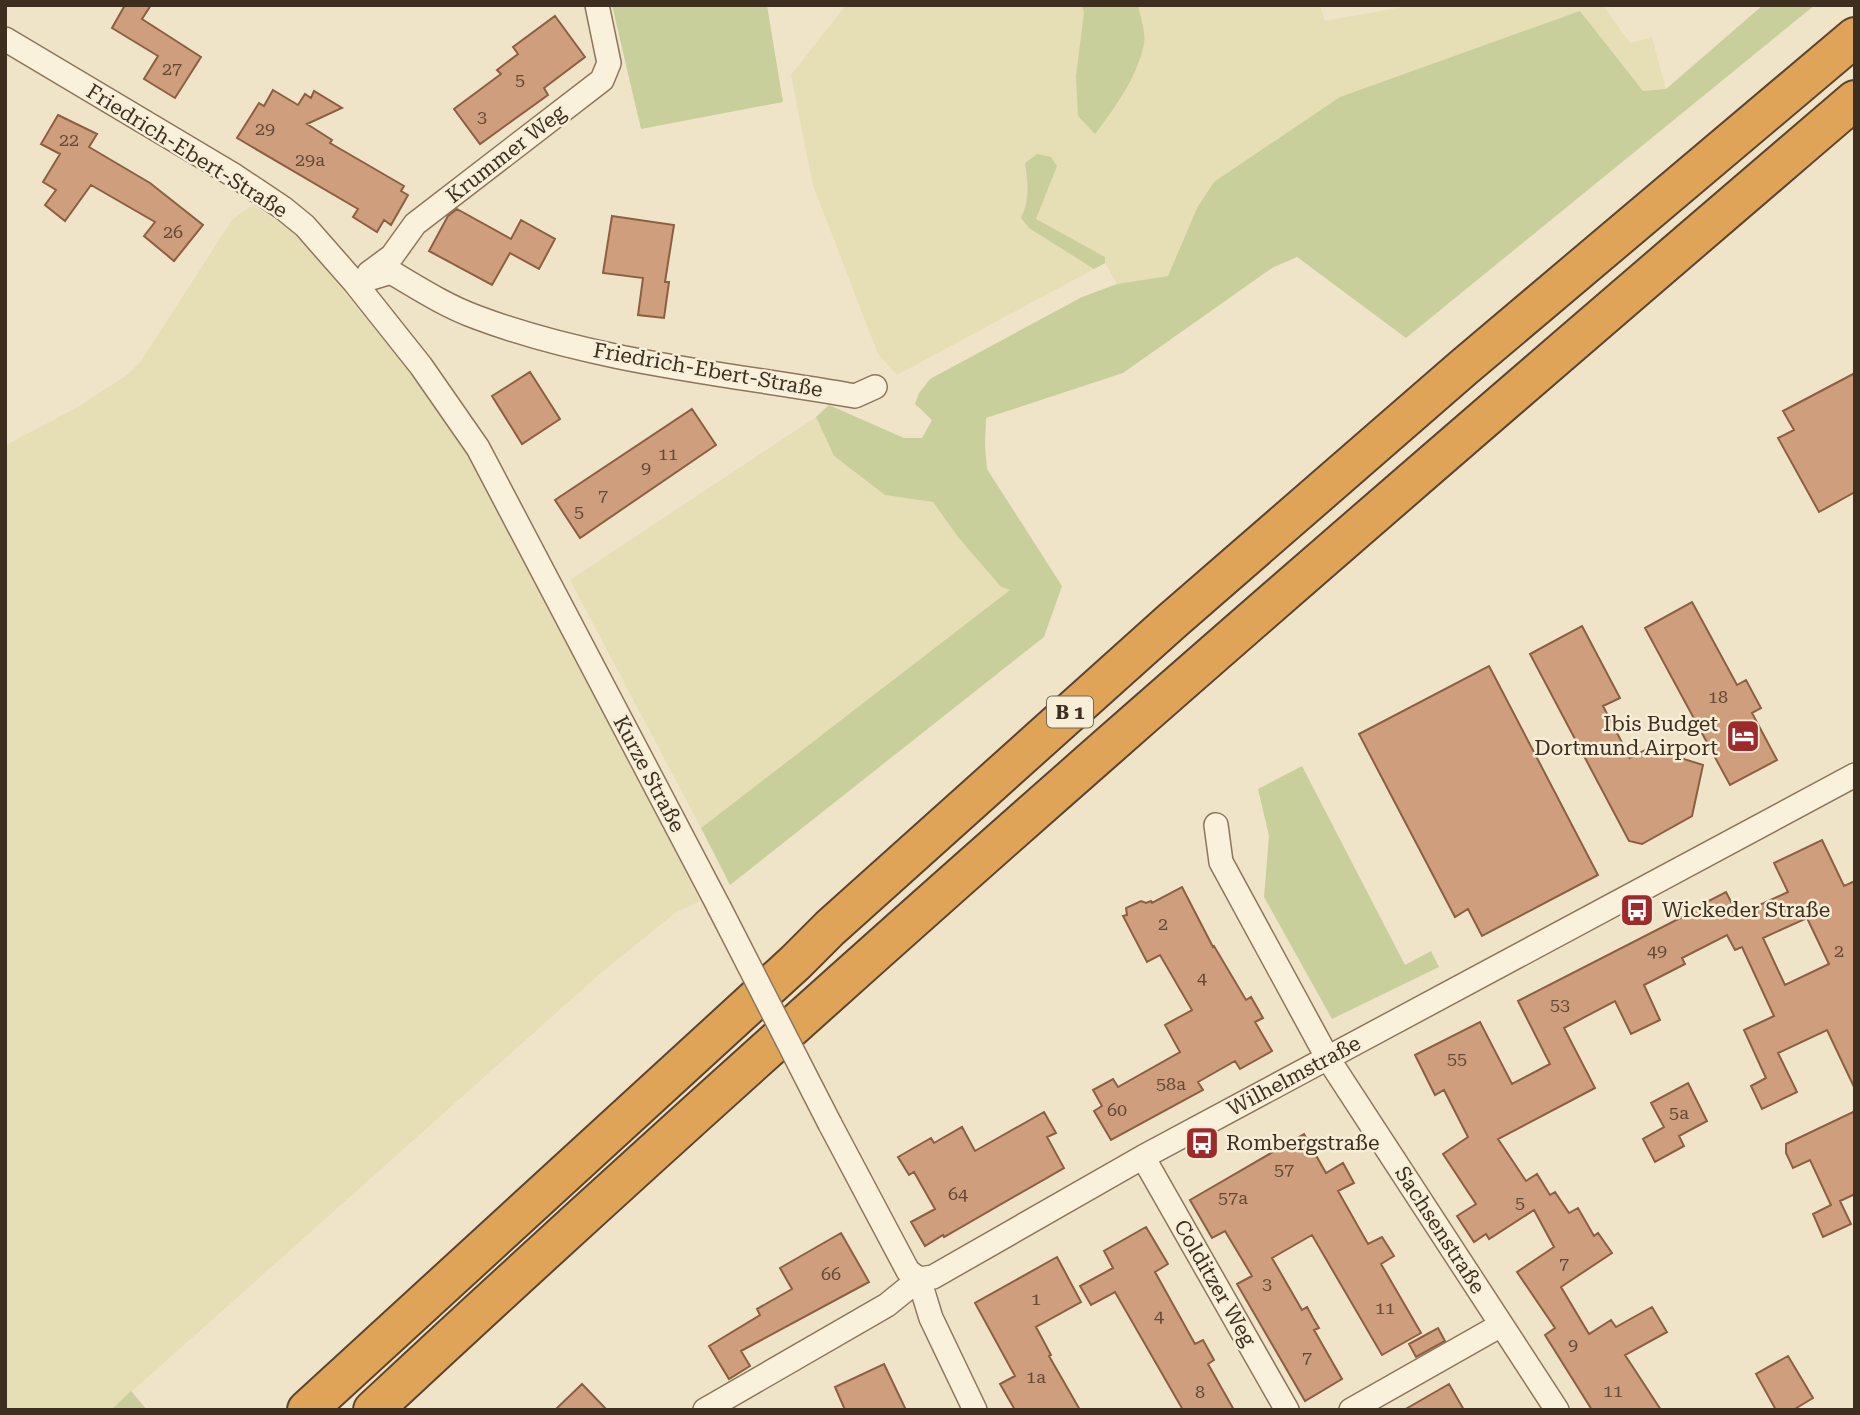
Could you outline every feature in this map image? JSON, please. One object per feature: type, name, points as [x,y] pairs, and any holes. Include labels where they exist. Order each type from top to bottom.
[{"type":"highway","name":"B 1","points":[[307,1410],[830,928],[1172,621],[1464,368],[1855,37]]},
{"type":"highway","name":"B 1","points":[[373,1410],[763,1051],[1051,796],[1855,100]]},
{"type":"street","name":"Krummer Weg","points":[[355,283],[392,256],[415,224],[602,80],[609,63],[597,5]]},
{"type":"street","name":"Friedrich-Ebert-Straße","points":[[5,39],[223,169],[283,208],[305,226],[355,283],[391,272],[474,316],[537,337],[603,354],[855,396],[875,387]]},
{"type":"street","name":"Kurze Straße","points":[[355,283],[421,366],[478,448],[908,1271],[919,1279]]},
{"type":"street","name":"Wilhelmstraße","points":[[705,1410],[887,1305],[919,1279],[933,1277],[1143,1157],[1855,775]]},
{"type":"street","name":"Sachsenstraße","points":[[1216,825],[1221,862],[1327,1057],[1556,1410]]},
{"type":"street","name":"Colditzer Weg","points":[[1143,1157],[1287,1410]]},
{"type":"street","points":[[919,1279],[931,1318],[975,1410]]},
{"type":"street","points":[[1351,1410],[1501,1325]]},
{"type":"shaded area","points":[[846,5],[1320,5],[1325,21],[1413,5],[1603,5],[1630,43],[1652,37],[1666,90],[1643,91],[1197,208],[1168,276],[1117,284],[1105,263],[897,375],[878,354],[813,185],[791,75]]},
{"type":"shaded area","points":[[252,205],[285,226],[309,249],[417,381],[461,441],[700,901],[675,913],[602,972],[111,1410],[5,1410],[5,441],[8,444],[78,407],[127,375],[141,361],[232,220]]},
{"type":"shaded area","points":[[816,417],[834,456],[885,495],[933,502],[958,537],[1001,587],[1010,590],[701,828],[570,580]]},
{"type":"green space","points":[[612,5],[767,5],[783,102],[641,129]]},
{"type":"green space","points":[[1082,5],[1138,5],[1144,34],[1137,67],[1118,102],[1095,134],[1078,116],[1076,76],[1084,13]]},
{"type":"green space","points":[[1763,5],[1815,5],[1406,338],[1297,257],[1272,268],[1123,373],[986,418],[987,469],[1062,586],[1044,637],[730,885],[701,828],[1010,590],[1001,587],[958,537],[933,502],[885,495],[834,456],[816,417],[829,405],[904,438],[922,438],[932,420],[915,404],[919,393],[930,379],[1082,297],[1117,284],[1168,276],[1197,208],[1214,182],[1340,97],[1580,11],[1643,91],[1666,89]]},
{"type":"green space","points":[[1037,154],[1051,157],[1057,166],[1036,219],[1105,257],[1105,263],[1094,269],[1029,228],[1021,218],[1028,191],[1025,163]]},
{"type":"green space","points":[[1302,766],[1405,965],[1431,951],[1439,967],[1332,1019],[1264,897],[1269,836],[1258,789]]},
{"type":"green space","points":[[131,1391],[147,1410],[111,1410]]},
{"type":"building","points":[[125,5],[151,5],[142,19],[201,57],[175,98],[144,79],[158,56],[112,28]]},
{"type":"building","points":[[555,16],[585,57],[544,88],[548,95],[480,144],[454,109],[501,74],[497,70],[518,54],[513,47]]},
{"type":"building","points":[[273,90],[298,105],[305,94],[311,98],[314,91],[342,108],[307,124],[332,140],[330,143],[404,186],[401,191],[408,195],[391,225],[384,220],[377,232],[353,217],[358,209],[237,138],[259,103],[264,106]]},
{"type":"building","points":[[58,115],[97,134],[89,147],[150,183],[203,225],[174,261],[144,236],[155,222],[91,185],[65,221],[45,205],[56,190],[43,182],[60,154],[41,144]]},
{"type":"building","points":[[457,209],[511,239],[521,220],[555,239],[539,269],[510,253],[492,285],[429,251],[448,216]]},
{"type":"building","points":[[612,216],[674,225],[665,282],[669,282],[664,318],[638,315],[643,278],[603,273]]},
{"type":"building","points":[[530,372],[560,419],[522,444],[492,396]]},
{"type":"building","points":[[1855,373],[1855,492],[1819,512],[1778,438],[1794,430],[1783,411]]},
{"type":"building","points":[[692,409],[716,445],[580,538],[555,500]]},
{"type":"building","points":[[1692,602],[1737,685],[1746,680],[1761,708],[1752,713],[1777,760],[1730,785],[1645,628]]},
{"type":"building","points":[[1582,626],[1620,698],[1603,706],[1630,758],[1649,748],[1703,765],[1692,816],[1642,844],[1629,841],[1530,654]]},
{"type":"building","points":[[1489,666],[1598,875],[1482,936],[1468,909],[1455,917],[1359,734]]},
{"type":"building","points":[[1822,840],[1844,886],[1855,881],[1855,1089],[1827,1030],[1778,1053],[1797,1092],[1762,1109],[1751,1086],[1766,1078],[1744,1030],[1774,1016],[1742,947],[1735,950],[1727,935],[1682,958],[1685,964],[1644,985],[1660,1020],[1631,1034],[1615,1001],[1564,1028],[1595,1088],[1498,1139],[1526,1181],[1537,1174],[1550,1195],[1555,1192],[1569,1213],[1578,1208],[1594,1236],[1598,1233],[1612,1253],[1561,1287],[1589,1334],[1611,1320],[1616,1327],[1652,1307],[1667,1332],[1625,1355],[1661,1410],[1592,1410],[1545,1335],[1555,1328],[1517,1272],[1554,1247],[1534,1210],[1489,1239],[1486,1234],[1474,1242],[1457,1216],[1476,1204],[1443,1154],[1468,1137],[1444,1090],[1435,1095],[1415,1055],[1480,1022],[1512,1084],[1550,1064],[1518,1001],[1726,892],[1738,915],[1788,892],[1774,863]],"holes":[[[1807,918],[1829,964],[1785,985],[1763,938]]]},
{"type":"building","points":[[1182,887],[1213,947],[1246,1000],[1251,997],[1263,1018],[1255,1022],[1272,1051],[1240,1069],[1235,1061],[1198,1082],[1203,1090],[1111,1140],[1094,1111],[1102,1106],[1093,1090],[1113,1079],[1118,1087],[1180,1052],[1165,1025],[1192,1010],[1160,955],[1147,962],[1123,916],[1127,915],[1126,908],[1141,901],[1152,903]]},
{"type":"building","points":[[1688,1083],[1707,1121],[1679,1136],[1684,1146],[1655,1162],[1643,1139],[1664,1127],[1651,1103]]},
{"type":"building","points":[[1855,1111],[1855,1194],[1840,1201],[1851,1224],[1823,1237],[1813,1214],[1831,1205],[1810,1160],[1793,1168],[1786,1153],[1786,1144]]},
{"type":"building","points":[[1044,1112],[1056,1133],[1047,1137],[1064,1168],[925,1246],[911,1222],[935,1209],[914,1172],[909,1175],[898,1157],[931,1138],[934,1143],[962,1127],[975,1151]]},
{"type":"building","points":[[1304,1134],[1326,1173],[1343,1163],[1354,1183],[1338,1191],[1368,1244],[1382,1237],[1394,1256],[1381,1264],[1421,1333],[1382,1355],[1312,1235],[1272,1258],[1302,1310],[1307,1307],[1319,1328],[1314,1330],[1342,1379],[1305,1401],[1237,1284],[1252,1276],[1225,1231],[1212,1238],[1190,1200]]},
{"type":"building","points":[[1146,1227],[1168,1264],[1155,1272],[1195,1344],[1203,1340],[1214,1360],[1208,1364],[1234,1410],[1183,1410],[1115,1292],[1091,1305],[1080,1286],[1113,1268],[1104,1251]]},
{"type":"building","points":[[841,1233],[869,1282],[741,1351],[750,1366],[729,1379],[709,1346],[760,1315],[757,1309],[792,1289],[780,1268]]},
{"type":"building","points":[[1057,1257],[1081,1302],[1036,1327],[1080,1410],[1015,1410],[1000,1384],[1015,1376],[975,1303]]},
{"type":"building","points":[[1438,1328],[1445,1341],[1416,1357],[1409,1344]]},
{"type":"building","points":[[1788,1356],[1813,1398],[1793,1410],[1776,1410],[1756,1374]]},
{"type":"building","points":[[884,1364],[906,1410],[845,1410],[835,1387]]},
{"type":"building","points":[[582,1384],[607,1410],[555,1410]]},
{"type":"building","points":[[1449,1384],[1464,1410],[1404,1410]]},
{"type":"place","name":"Ibis Budget Dortmund Airport","points":[[1743,736]]},
{"type":"place","name":"Wickeder Straße","points":[[1637,910]]},
{"type":"place","name":"Rombergstraße","points":[[1202,1143]]}]
